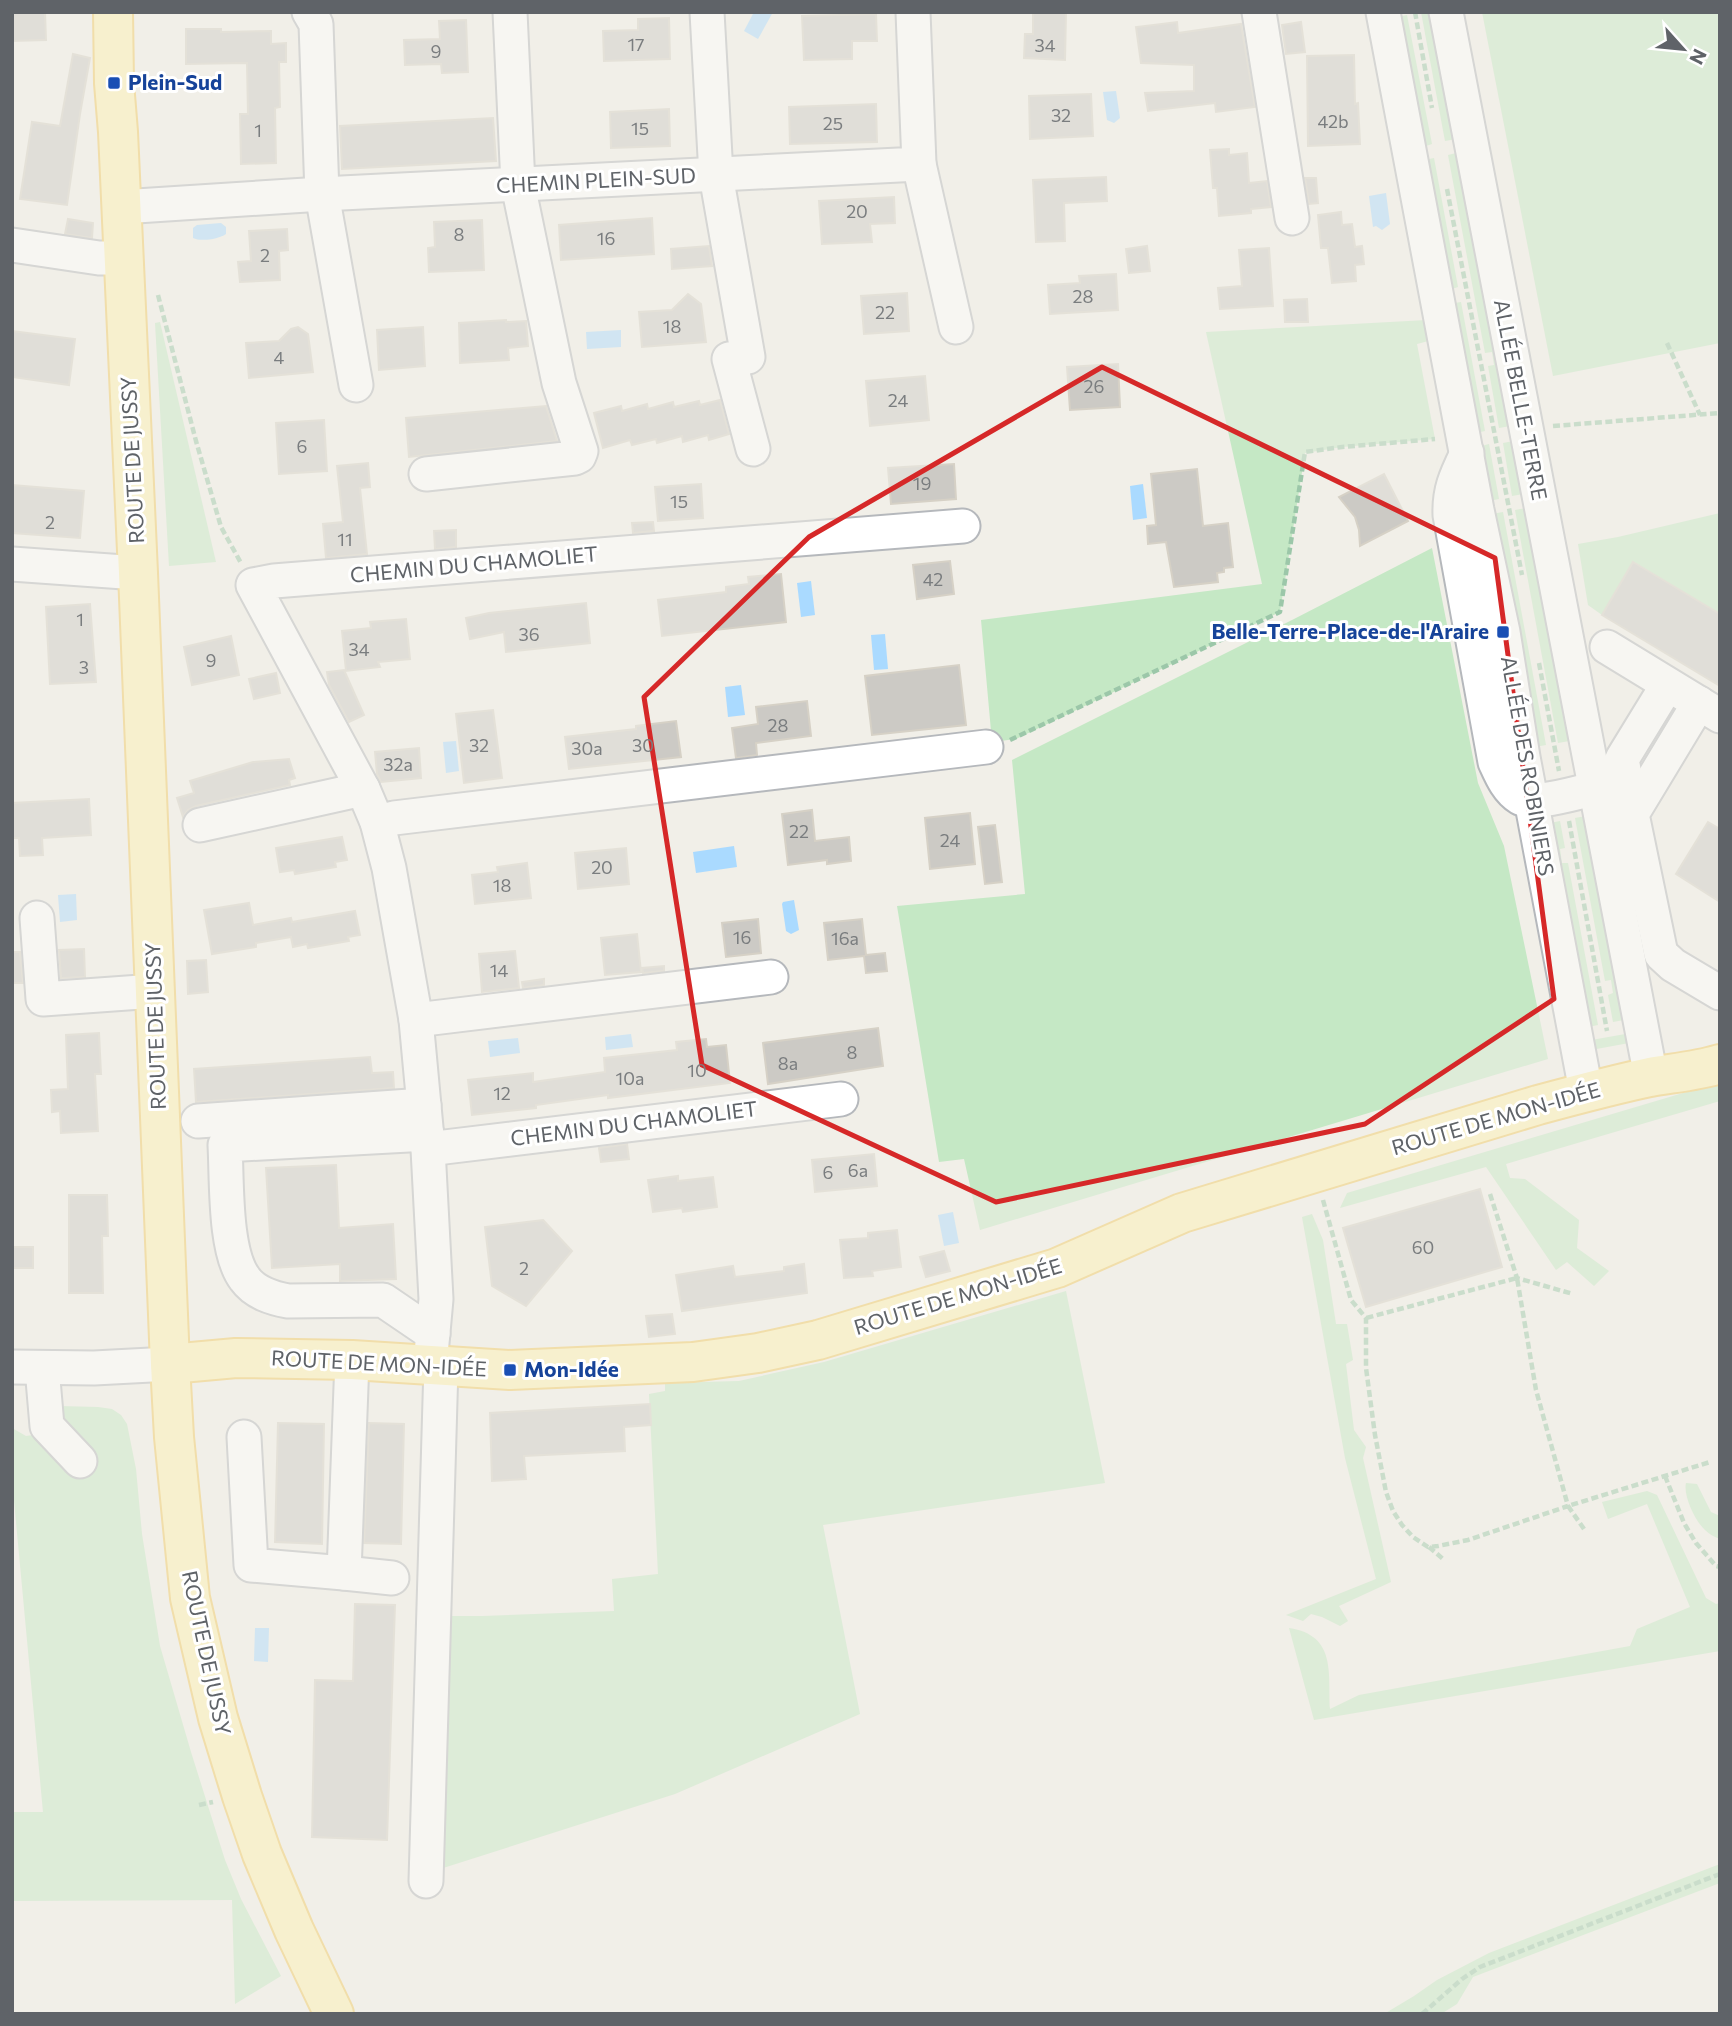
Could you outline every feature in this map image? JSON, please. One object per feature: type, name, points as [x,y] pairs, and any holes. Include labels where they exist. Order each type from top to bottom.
[{"type":"main road","name":"ROUTE DE JUSSY","points":[[113,12],[170,1364],[174,1437],[190,1598],[218,1718],[262,1854],[334,2014]]},
{"type":"main road","name":"ROUTE DE MON-IDÉE","points":[[170,1364],[236,1358],[352,1360],[435,1355],[510,1370],[693,1362],[758,1353],[818,1340],[1057,1268],[1182,1213],[1315,1172],[1586,1091],[1720,1065]]},
{"type":"street","points":[[309,12],[316,24],[322,194],[356,385]]},
{"type":"street","points":[[426,474],[575,458],[581,451],[559,383],[518,185],[510,12]]},
{"type":"street","points":[[708,12],[716,175],[748,357],[729,359],[753,449]]},
{"type":"street","points":[[913,12],[919,164],[956,327]]},
{"type":"street","points":[[1259,12],[1292,218]]},
{"type":"street","points":[[1383,12],[1455,444]]},
{"type":"street","name":"ALLÉE BELLE-TERRE","points":[[1446,12],[1564,795]]},
{"type":"street","name":"CHEMIN PLEIN-SUD","points":[[121,207],[322,194],[919,164]]},
{"type":"street","points":[[12,245],[99,258],[123,258]]},
{"type":"street","name":"ALLÉE DES ROBINIERS","points":[[1455,444],[1503,632],[1523,757],[1564,795],[1651,1077]]},
{"type":"street","name":"CHEMIN DU CHAMOLIET","points":[[253,585],[274,581],[962,526]]},
{"type":"street","points":[[12,564],[138,573]]},
{"type":"street","points":[[253,585],[363,789],[377,822],[389,868],[416,1020],[426,1129],[436,1299],[426,1881]]},
{"type":"street","points":[[1607,647],[1709,709],[1632,814]]},
{"type":"street","points":[[1660,697],[1622,760],[1632,814],[1661,954],[1673,965],[1720,993]]},
{"type":"street","points":[[377,822],[408,816],[986,747]]},
{"type":"street","points":[[200,825],[363,789]]},
{"type":"street","name":"ALLÉE DES ROBINIERS","points":[[1564,795],[1586,1091]]},
{"type":"street","points":[[37,918],[43,999],[155,991]]},
{"type":"street","points":[[416,1020],[771,977]]},
{"type":"street","name":"CHEMIN DU CHAMOLIET","points":[[426,1129],[841,1099]]},
{"type":"street","points":[[198,1121],[426,1129]]},
{"type":"street","points":[[426,1129],[225,1145],[231,1241],[237,1264],[245,1279],[256,1290],[288,1301],[383,1300],[435,1355]]},
{"type":"street","points":[[344,1573],[352,1360]]},
{"type":"street","points":[[80,1461],[47,1426],[27,1368],[170,1364]]},
{"type":"street","points":[[244,1437],[251,1565],[393,1578]]},
{"type":"path","points":[[1415,12],[1434,121]]},
{"type":"path","points":[[1447,187],[1524,587]]},
{"type":"path","points":[[157,292],[221,527],[253,585]]},
{"type":"path","points":[[1667,343],[1700,415]]},
{"type":"path","points":[[1552,426],[1720,413]]},
{"type":"path","points":[[986,747],[1016,738],[1280,612],[1305,452],[1342,447],[1455,444]]},
{"type":"path","points":[[1537,655],[1608,1031]]},
{"type":"path","points":[[1315,1172],[1351,1300],[1366,1318],[1366,1368],[1375,1435],[1392,1511],[1413,1537],[1443,1559]]},
{"type":"path","points":[[1490,1194],[1517,1278],[1536,1390],[1568,1506],[1584,1529]]},
{"type":"path","points":[[1366,1318],[1517,1278],[1573,1294]]},
{"type":"path","points":[[1428,1547],[1468,1540],[1710,1462]]},
{"type":"path","points":[[1665,1476],[1690,1533],[1716,1566],[1720,1567]]},
{"type":"path","points":[[1422,2014],[1480,1967],[1720,1874]]},
{"type":"highlighted area","points":[[1102,367],[1495,558],[1554,999],[1365,1124],[996,1202],[702,1065],[644,697],[809,537]]},
{"type":"green space","points":[[1392,12],[1407,15],[1432,144],[1426,146],[1429,159],[1434,158],[1458,287],[1452,289],[1455,303],[1461,302],[1485,431],[1471,434]]},
{"type":"green space","points":[[1421,12],[1438,12],[1462,138],[1445,141]]},
{"type":"green space","points":[[1482,12],[1720,12],[1720,343],[1553,376]]},
{"type":"green space","points":[[1465,151],[1516,425],[1499,428],[1488,366],[1494,365],[1492,352],[1485,353],[1448,155]]},
{"type":"green space","points":[[1427,320],[1432,340],[1417,344],[1435,439],[1305,453],[1280,612],[1016,739],[992,742],[981,620],[1262,584],[1206,332]]},
{"type":"green space","points":[[160,322],[216,562],[169,566],[155,323]]},
{"type":"green space","points":[[1519,440],[1529,493],[1512,496],[1503,443]]},
{"type":"green space","points":[[1489,444],[1499,499],[1484,502],[1474,448]]},
{"type":"green space","points":[[1532,507],[1575,740],[1558,743],[1515,510]]},
{"type":"green space","points":[[1503,512],[1546,745],[1529,748],[1486,515]]},
{"type":"green space","points":[[1720,513],[1720,614],[1634,562],[1602,615],[1588,605],[1578,544]]},
{"type":"green space","points":[[1432,548],[1478,783],[1504,846],[1548,1059],[980,1230],[964,1159],[939,1162],[897,906],[1025,894],[1012,760]]},
{"type":"green space","points":[[1591,815],[1629,1019],[1613,1022],[1608,995],[1613,993],[1611,980],[1605,981],[1575,818]]},
{"type":"green space","points":[[1560,821],[1565,848],[1560,849],[1562,863],[1568,863],[1598,1025],[1583,1028],[1545,824]]},
{"type":"green space","points":[[1631,1033],[1629,1043],[1591,1050],[1586,1041]]},
{"type":"green space","points":[[1720,1082],[1720,1101],[1506,1164],[1510,1178],[1525,1179],[1579,1220],[1577,1248],[1609,1271],[1594,1286],[1567,1262],[1556,1270],[1486,1167],[1340,1208],[1347,1193]]},
{"type":"green space","points":[[1312,1214],[1323,1240],[1336,1324],[1347,1324],[1353,1360],[1346,1364],[1354,1430],[1366,1447],[1363,1458],[1391,1582],[1339,1606],[1348,1621],[1340,1626],[1311,1614],[1303,1621],[1286,1615],[1376,1579],[1345,1458],[1302,1217]]},
{"type":"green space","points":[[1066,1291],[1105,1483],[823,1525],[860,1714],[675,1794],[440,1869],[448,1616],[614,1611],[612,1579],[658,1574],[649,1394],[665,1391],[665,1383],[739,1381],[824,1362]]},
{"type":"green space","points":[[59,1406],[112,1409],[121,1415],[127,1424],[136,1469],[142,1534],[160,1646],[225,1860],[241,1899],[281,1976],[235,2004],[232,1900],[12,1901],[12,1812],[43,1812],[12,1479],[12,1428],[26,1436],[47,1433]]},
{"type":"green space","points":[[1686,1483],[1697,1484],[1711,1512],[1720,1516],[1720,1539],[1708,1533],[1697,1521],[1688,1501]]},
{"type":"green space","points":[[1647,1491],[1657,1495],[1706,1598],[1716,1604],[1720,1603],[1720,1651],[1314,1720],[1289,1628],[1304,1632],[1323,1648],[1329,1670],[1330,1709],[1359,1695],[1630,1646],[1637,1629],[1690,1607],[1647,1504],[1608,1519],[1602,1502]]},
{"type":"green space","points":[[1720,1864],[1720,1883],[1473,1977],[1457,2004],[1441,2014],[1384,2014],[1437,1980],[1489,1953]]},
{"type":"water","points":[[754,12],[773,12],[758,39],[744,31]]},
{"type":"water","points":[[1116,91],[1120,118],[1114,123],[1107,120],[1103,92]]},
{"type":"water","points":[[1386,193],[1390,224],[1382,230],[1373,227],[1369,196]]},
{"type":"water","points":[[221,223],[226,227],[226,234],[223,236],[205,240],[193,238],[193,228],[197,225]]},
{"type":"water","points":[[621,330],[621,347],[587,349],[586,332]]},
{"type":"water","points":[[1143,484],[1147,518],[1133,520],[1130,486]]},
{"type":"water","points":[[811,581],[815,615],[801,617],[797,583]]},
{"type":"water","points":[[885,634],[888,669],[874,670],[871,635]]},
{"type":"water","points":[[741,685],[745,715],[728,717],[725,687]]},
{"type":"water","points":[[456,741],[459,771],[446,773],[443,742]]},
{"type":"water","points":[[734,846],[737,867],[696,873],[693,852]]},
{"type":"water","points":[[76,894],[77,920],[60,922],[58,895]]},
{"type":"water","points":[[794,900],[799,930],[791,934],[786,931],[782,904]]},
{"type":"water","points":[[631,1034],[633,1047],[606,1050],[605,1037]]},
{"type":"water","points":[[518,1038],[520,1053],[490,1057],[488,1041]]},
{"type":"water","points":[[953,1212],[959,1243],[944,1246],[938,1215]]},
{"type":"water","points":[[255,1628],[269,1628],[268,1662],[254,1661]]},
{"type":"building","points":[[12,12],[45,12],[46,40],[12,41]]},
{"type":"building","points":[[1033,13],[1066,13],[1065,60],[1024,58],[1025,34],[1033,34]]},
{"type":"building","points":[[876,14],[877,41],[852,41],[852,59],[804,60],[802,16]]},
{"type":"building","points":[[669,18],[670,59],[604,61],[603,31],[638,30],[638,19]]},
{"type":"building","points":[[466,20],[468,72],[442,73],[441,64],[405,65],[404,40],[440,39],[439,21]]},
{"type":"building","points":[[1177,22],[1178,33],[1241,24],[1255,107],[1216,112],[1215,103],[1148,111],[1145,93],[1194,91],[1194,65],[1141,63],[1136,27]]},
{"type":"building","points":[[1301,22],[1305,52],[1286,54],[1282,25]]},
{"type":"building","points":[[186,29],[221,29],[221,32],[271,31],[271,44],[286,43],[286,62],[279,62],[280,107],[275,108],[276,163],[241,164],[240,114],[248,114],[247,63],[186,64]]},
{"type":"building","points":[[73,54],[90,58],[67,205],[20,199],[32,122],[60,126]]},
{"type":"building","points":[[1354,55],[1355,104],[1358,103],[1360,144],[1308,146],[1307,56]]},
{"type":"building","points":[[1091,94],[1093,136],[1030,139],[1029,96]]},
{"type":"building","points":[[876,104],[877,142],[790,144],[789,107]]},
{"type":"building","points":[[669,109],[670,146],[611,148],[610,112]]},
{"type":"building","points":[[493,118],[496,161],[342,169],[340,126]]},
{"type":"building","points":[[1229,149],[1229,155],[1247,153],[1249,183],[1267,181],[1271,207],[1251,209],[1251,213],[1219,216],[1217,188],[1213,188],[1210,150]]},
{"type":"building","points":[[1106,177],[1107,201],[1064,203],[1065,241],[1036,242],[1033,180]]},
{"type":"building","points":[[1305,178],[1316,178],[1318,203],[1309,204]]},
{"type":"building","points":[[894,197],[895,223],[870,224],[872,242],[822,244],[819,201]]},
{"type":"building","points":[[1341,212],[1342,225],[1352,224],[1355,247],[1362,246],[1364,264],[1355,265],[1356,281],[1332,283],[1328,248],[1321,248],[1318,215]]},
{"type":"building","points":[[652,218],[654,254],[561,260],[559,225]]},
{"type":"building","points":[[68,219],[93,223],[92,238],[65,234]]},
{"type":"building","points":[[482,220],[484,270],[429,272],[428,248],[435,247],[434,222]]},
{"type":"building","points":[[287,229],[288,250],[279,251],[280,280],[240,282],[238,262],[251,261],[249,231]]},
{"type":"building","points":[[709,246],[712,266],[672,269],[671,249]]},
{"type":"building","points":[[1147,246],[1150,271],[1129,273],[1126,249]]},
{"type":"building","points":[[1269,248],[1273,306],[1220,309],[1218,288],[1242,286],[1239,250]]},
{"type":"building","points":[[1116,274],[1118,310],[1050,314],[1048,285],[1080,283],[1079,276]]},
{"type":"building","points":[[907,293],[909,331],[864,334],[861,296]]},
{"type":"building","points":[[688,294],[701,304],[706,342],[642,347],[639,312],[672,310]]},
{"type":"building","points":[[1307,299],[1308,322],[1285,322],[1284,300]]},
{"type":"building","points":[[526,321],[528,346],[508,348],[509,360],[460,363],[459,323]]},
{"type":"building","points":[[298,327],[308,334],[313,372],[249,378],[246,343],[279,341],[291,329]]},
{"type":"building","points":[[423,327],[425,366],[379,370],[377,330]]},
{"type":"building","points":[[12,331],[75,339],[69,385],[12,377]]},
{"type":"building","points":[[1118,364],[1120,407],[1070,410],[1067,367]]},
{"type":"building","points":[[925,376],[929,420],[870,426],[866,381]]},
{"type":"building","points":[[720,400],[729,434],[709,440],[708,435],[683,442],[682,436],[657,443],[656,439],[632,445],[630,440],[603,448],[594,413],[621,406],[622,411],[647,404],[648,409],[673,402],[674,407],[699,401],[700,405]]},
{"type":"building","points":[[546,406],[557,441],[409,457],[406,418]]},
{"type":"building","points":[[324,420],[327,471],[279,474],[276,423]]},
{"type":"building","points":[[368,463],[370,487],[360,488],[367,554],[326,558],[323,524],[343,522],[337,466]]},
{"type":"building","points":[[954,464],[956,499],[891,504],[888,468]]},
{"type":"building","points":[[1197,469],[1203,526],[1228,523],[1233,567],[1224,568],[1224,572],[1217,573],[1218,582],[1174,587],[1166,542],[1148,544],[1147,526],[1156,525],[1151,474]]},
{"type":"building","points":[[1384,474],[1408,521],[1360,546],[1355,517],[1339,497]]},
{"type":"building","points":[[701,484],[703,518],[658,521],[655,487]]},
{"type":"building","points":[[12,485],[84,491],[80,538],[12,533]]},
{"type":"building","points":[[653,522],[654,531],[633,533],[632,523]]},
{"type":"building","points":[[456,530],[456,547],[435,549],[434,531]]},
{"type":"building","points":[[950,561],[954,594],[917,599],[913,565]]},
{"type":"building","points":[[1633,562],[1720,614],[1720,686],[1602,615]]},
{"type":"building","points":[[781,574],[786,622],[662,636],[658,600],[726,592],[726,587],[749,584],[748,577]]},
{"type":"building","points":[[586,603],[590,643],[506,652],[504,632],[470,639],[466,618],[489,613]]},
{"type":"building","points":[[90,604],[96,682],[50,684],[46,607]]},
{"type":"building","points":[[406,619],[410,659],[378,662],[380,667],[346,671],[342,631],[371,628],[370,622]]},
{"type":"building","points":[[231,636],[239,675],[192,685],[184,647]]},
{"type":"building","points":[[959,665],[966,725],[872,735],[865,676]]},
{"type":"building","points":[[344,670],[364,715],[349,722],[329,685],[327,672]]},
{"type":"building","points":[[276,673],[280,693],[254,699],[249,679]]},
{"type":"building","points":[[807,701],[811,736],[756,743],[757,755],[736,758],[732,728],[758,724],[756,707]]},
{"type":"building","points":[[493,710],[502,778],[464,783],[456,714]]},
{"type":"building","points":[[676,721],[681,757],[569,769],[565,737],[636,729],[636,726]]},
{"type":"building","points":[[419,748],[421,778],[381,782],[377,774],[375,752]]},
{"type":"building","points":[[289,759],[295,778],[289,780],[290,785],[196,806],[188,810],[183,817],[177,798],[194,793],[190,781],[253,762]]},
{"type":"building","points":[[89,799],[91,835],[42,838],[43,855],[20,856],[19,838],[12,838],[12,803]]},
{"type":"building","points":[[812,810],[815,841],[849,837],[851,861],[827,864],[827,860],[788,865],[782,814]]},
{"type":"building","points":[[970,813],[975,864],[930,869],[925,818]]},
{"type":"building","points":[[1708,822],[1720,829],[1720,902],[1676,874]]},
{"type":"building","points":[[995,825],[1002,882],[985,884],[978,827]]},
{"type":"building","points":[[342,837],[347,860],[335,862],[336,867],[295,874],[294,870],[280,872],[276,848]]},
{"type":"building","points":[[626,848],[629,884],[578,889],[575,853]]},
{"type":"building","points":[[527,863],[531,898],[475,904],[472,875],[498,872],[497,867]]},
{"type":"building","points":[[249,903],[253,925],[291,918],[292,922],[355,911],[360,935],[348,937],[349,941],[308,948],[307,944],[293,947],[291,937],[256,943],[256,947],[212,954],[204,910]]},
{"type":"building","points":[[758,919],[761,953],[726,957],[722,923]]},
{"type":"building","points":[[862,919],[866,955],[885,953],[887,971],[866,973],[864,956],[828,960],[824,923]]},
{"type":"building","points":[[637,934],[641,972],[605,975],[601,938]]},
{"type":"building","points":[[84,949],[85,977],[61,978],[59,950]]},
{"type":"building","points":[[515,951],[519,988],[482,992],[479,954]]},
{"type":"building","points":[[12,952],[20,952],[23,983],[12,983]]},
{"type":"building","points":[[206,960],[208,992],[188,994],[187,961]]},
{"type":"building","points":[[664,966],[664,971],[643,973],[642,968]]},
{"type":"building","points":[[544,979],[544,985],[523,988],[522,982]]},
{"type":"building","points":[[878,1028],[883,1066],[768,1084],[763,1043]]},
{"type":"building","points":[[99,1033],[101,1074],[95,1074],[98,1131],[61,1133],[60,1111],[52,1112],[51,1090],[68,1089],[66,1035]]},
{"type":"building","points":[[706,1039],[707,1047],[726,1045],[730,1083],[608,1098],[608,1095],[536,1105],[536,1108],[472,1115],[468,1080],[533,1073],[533,1082],[605,1072],[604,1058],[677,1050],[676,1042]]},
{"type":"building","points":[[370,1057],[372,1073],[393,1072],[394,1088],[196,1102],[194,1069]]},
{"type":"building","points":[[627,1144],[629,1159],[601,1162],[599,1148]]},
{"type":"building","points":[[874,1154],[877,1186],[815,1192],[812,1160]]},
{"type":"building","points":[[336,1165],[339,1228],[393,1224],[396,1279],[340,1281],[340,1264],[272,1268],[266,1168]]},
{"type":"building","points":[[678,1176],[678,1181],[713,1177],[717,1207],[683,1212],[682,1208],[653,1212],[648,1180]]},
{"type":"building","points":[[1480,1189],[1502,1267],[1366,1307],[1343,1228]]},
{"type":"building","points":[[69,1195],[107,1195],[108,1236],[102,1236],[103,1293],[69,1293]]},
{"type":"building","points":[[543,1220],[572,1251],[526,1306],[492,1286],[485,1227]]},
{"type":"building","points":[[897,1230],[901,1267],[872,1271],[873,1276],[844,1278],[840,1240],[868,1238],[868,1233]]},
{"type":"building","points":[[12,1247],[33,1247],[33,1268],[12,1268]]},
{"type":"building","points":[[944,1251],[950,1271],[926,1277],[920,1257]]},
{"type":"building","points":[[804,1264],[807,1293],[682,1311],[676,1275],[733,1266],[735,1277],[784,1271],[784,1267]]},
{"type":"building","points":[[672,1314],[675,1334],[649,1337],[646,1316]]},
{"type":"building","points":[[650,1404],[651,1425],[624,1427],[625,1451],[524,1456],[526,1479],[492,1481],[490,1413]]},
{"type":"building","points":[[278,1423],[324,1424],[322,1544],[275,1542]]},
{"type":"building","points":[[369,1423],[404,1424],[401,1544],[364,1543]]},
{"type":"building","points":[[355,1604],[395,1605],[387,1840],[312,1837],[315,1680],[353,1681]]},
{"type":"place","name":"Plein-Sud","points":[[114,83]]},
{"type":"place","name":"Belle-Terre-Place-de-l'Araire","points":[[1503,632]]},
{"type":"place","name":"Mon-Idée","points":[[510,1370]]}]
